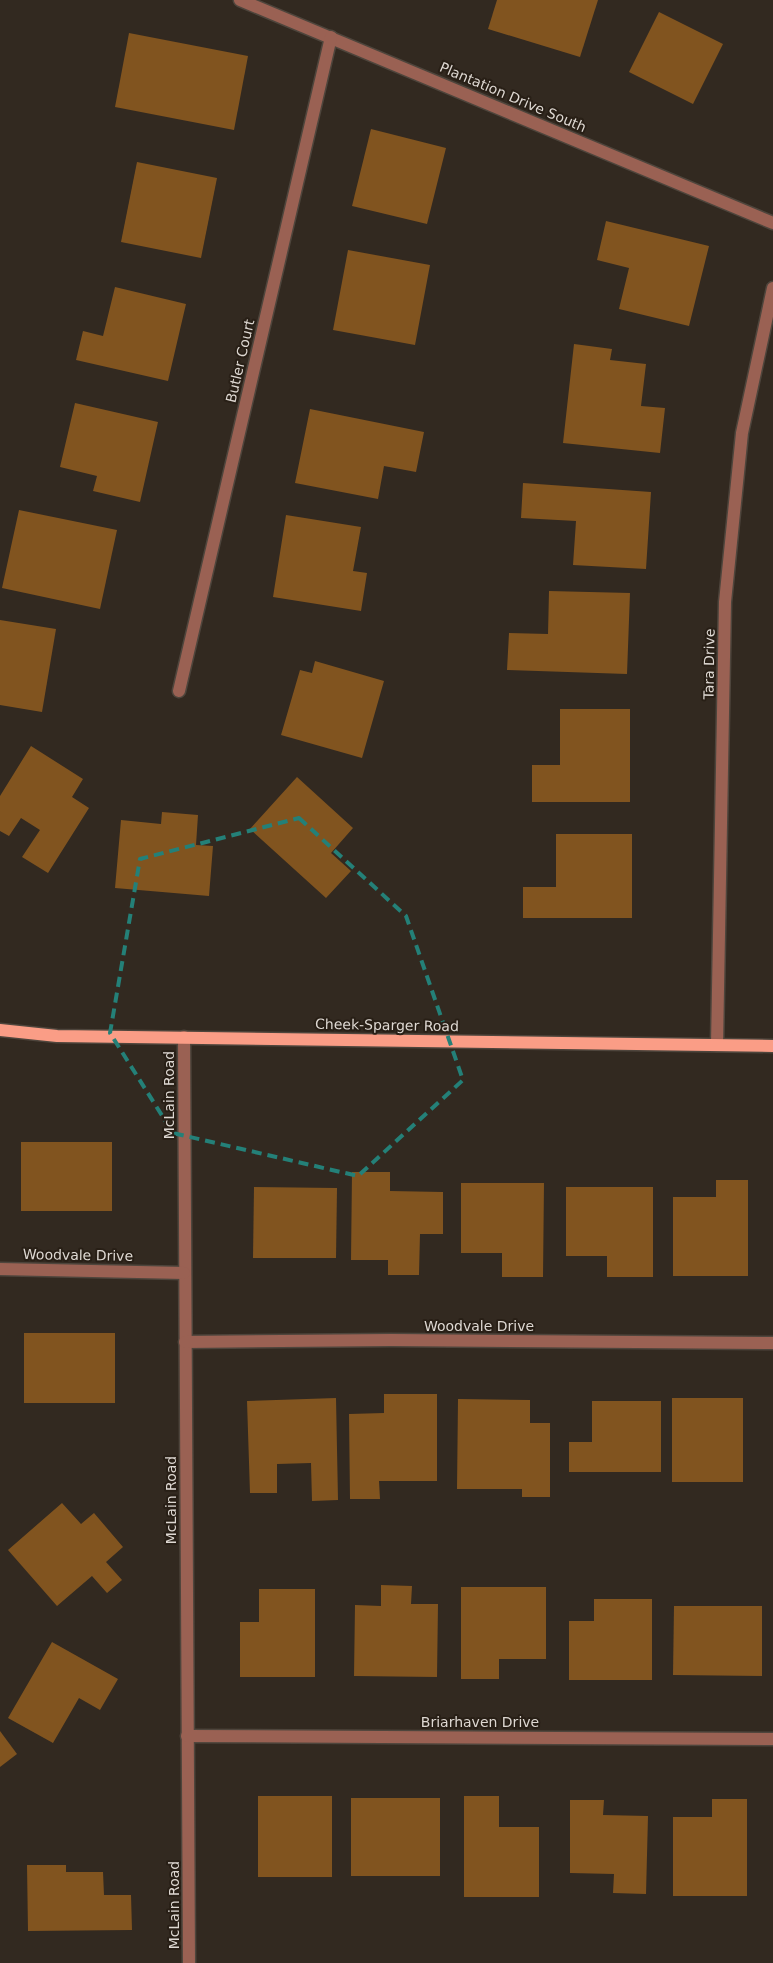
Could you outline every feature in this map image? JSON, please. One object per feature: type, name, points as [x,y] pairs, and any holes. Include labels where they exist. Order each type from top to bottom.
[{"type":"main road","name":"Cheek-Sparger Road","points":[[0,1030],[57,1036],[184,1036],[773,1046]]},
{"type":"street","name":"Plantation Drive South","points":[[240,0],[773,223]]},
{"type":"street","name":"Butler Court","points":[[179,691],[331,37]]},
{"type":"street","name":"Tara Drive","points":[[716,1045],[725,602],[742,434],[773,288]]},
{"type":"street","name":"McLain Road","points":[[184,1036],[189,1963]]},
{"type":"street","name":"Woodvale Drive","points":[[0,1269],[184,1273]]},
{"type":"street","name":"Woodvale Drive","points":[[185,1342],[391,1340],[773,1343]]},
{"type":"street","name":"Briarhaven Drive","points":[[187,1736],[773,1739]]},
{"type":"highlighted area","points":[[299,818],[406,916],[463,1080],[358,1176],[173,1133],[110,1033],[140,859]]},
{"type":"building","points":[[497,0],[598,0],[580,57],[488,29]]},
{"type":"building","points":[[659,12],[723,44],[693,104],[629,72]]},
{"type":"building","points":[[129,33],[248,56],[234,130],[115,107]]},
{"type":"building","points":[[371,129],[446,148],[427,224],[352,206]]},
{"type":"building","points":[[137,162],[217,178],[201,258],[121,242]]},
{"type":"building","points":[[606,221],[709,246],[689,326],[619,309],[629,268],[597,260]]},
{"type":"building","points":[[348,250],[430,265],[415,345],[333,330]]},
{"type":"building","points":[[115,287],[186,304],[168,381],[76,360],[83,331],[103,336]]},
{"type":"building","points":[[574,344],[612,349],[610,360],[646,364],[641,406],[665,408],[660,453],[563,443]]},
{"type":"building","points":[[75,403],[158,422],[140,502],[93,491],[97,476],[60,467]]},
{"type":"building","points":[[310,409],[424,432],[416,472],[384,466],[378,499],[295,483]]},
{"type":"building","points":[[523,483],[651,492],[646,569],[573,565],[576,521],[521,518]]},
{"type":"building","points":[[19,510],[117,530],[100,609],[2,588]]},
{"type":"building","points":[[286,515],[361,527],[353,571],[367,573],[361,611],[273,597]]},
{"type":"building","points":[[549,591],[630,593],[627,674],[507,670],[509,633],[548,634]]},
{"type":"building","points":[[0,620],[56,629],[42,712],[0,705]]},
{"type":"building","points":[[315,661],[384,681],[362,758],[281,735],[300,670],[312,673]]},
{"type":"building","points":[[560,709],[630,709],[630,802],[532,802],[532,765],[560,765]]},
{"type":"building","points":[[31,746],[83,779],[72,797],[89,808],[48,873],[22,857],[40,830],[21,818],[9,836],[0,831],[0,796]]},
{"type":"building","points":[[297,777],[353,828],[331,853],[351,871],[326,898],[250,829]]},
{"type":"building","points":[[162,812],[198,815],[196,845],[213,846],[209,896],[115,888],[121,820],[161,824]]},
{"type":"building","points":[[556,834],[632,834],[632,918],[523,918],[523,887],[556,887]]},
{"type":"building","points":[[21,1142],[112,1142],[112,1211],[21,1211]]},
{"type":"building","points":[[352,1172],[390,1172],[390,1191],[443,1192],[443,1234],[420,1234],[419,1275],[388,1275],[388,1260],[351,1260]]},
{"type":"building","points":[[716,1180],[748,1180],[748,1276],[673,1276],[673,1197],[716,1197]]},
{"type":"building","points":[[461,1183],[544,1183],[543,1277],[502,1277],[502,1253],[461,1253]]},
{"type":"building","points":[[254,1187],[337,1188],[336,1258],[253,1258]]},
{"type":"building","points":[[566,1187],[653,1187],[653,1277],[607,1277],[607,1256],[566,1256]]},
{"type":"building","points":[[24,1333],[115,1333],[115,1403],[24,1403]]},
{"type":"building","points":[[384,1394],[437,1394],[437,1481],[379,1481],[380,1499],[350,1499],[349,1414],[384,1413]]},
{"type":"building","points":[[336,1398],[338,1500],[312,1501],[311,1463],[277,1464],[277,1493],[250,1493],[247,1401]]},
{"type":"building","points":[[672,1398],[743,1398],[743,1482],[672,1482]]},
{"type":"building","points":[[458,1399],[530,1400],[530,1423],[550,1423],[550,1497],[522,1497],[522,1489],[457,1489]]},
{"type":"building","points":[[592,1401],[661,1401],[661,1472],[569,1472],[569,1442],[592,1442]]},
{"type":"building","points":[[62,1503],[81,1524],[94,1513],[123,1547],[106,1562],[122,1580],[107,1593],[92,1576],[57,1606],[8,1550]]},
{"type":"building","points":[[381,1585],[412,1586],[411,1604],[438,1604],[437,1677],[354,1676],[355,1605],[381,1606]]},
{"type":"building","points":[[461,1587],[546,1587],[546,1659],[499,1659],[499,1679],[461,1679]]},
{"type":"building","points":[[259,1589],[315,1589],[315,1677],[240,1677],[240,1622],[259,1622]]},
{"type":"building","points":[[594,1599],[652,1599],[652,1680],[569,1680],[569,1621],[594,1621]]},
{"type":"building","points":[[674,1606],[762,1606],[762,1676],[673,1675]]},
{"type":"building","points":[[52,1642],[118,1679],[100,1710],[79,1698],[53,1743],[8,1718]]},
{"type":"building","points":[[0,1731],[17,1754],[0,1767]]},
{"type":"building","points":[[258,1796],[332,1796],[332,1877],[258,1877]]},
{"type":"building","points":[[464,1796],[499,1796],[499,1827],[539,1827],[539,1897],[464,1897]]},
{"type":"building","points":[[351,1798],[440,1798],[440,1876],[351,1876]]},
{"type":"building","points":[[712,1799],[747,1799],[747,1896],[673,1896],[673,1817],[712,1817]]},
{"type":"building","points":[[570,1800],[604,1800],[603,1815],[648,1816],[646,1894],[613,1893],[614,1874],[570,1873]]},
{"type":"building","points":[[27,1865],[66,1865],[66,1872],[103,1872],[104,1895],[131,1895],[132,1930],[28,1931]]}]
